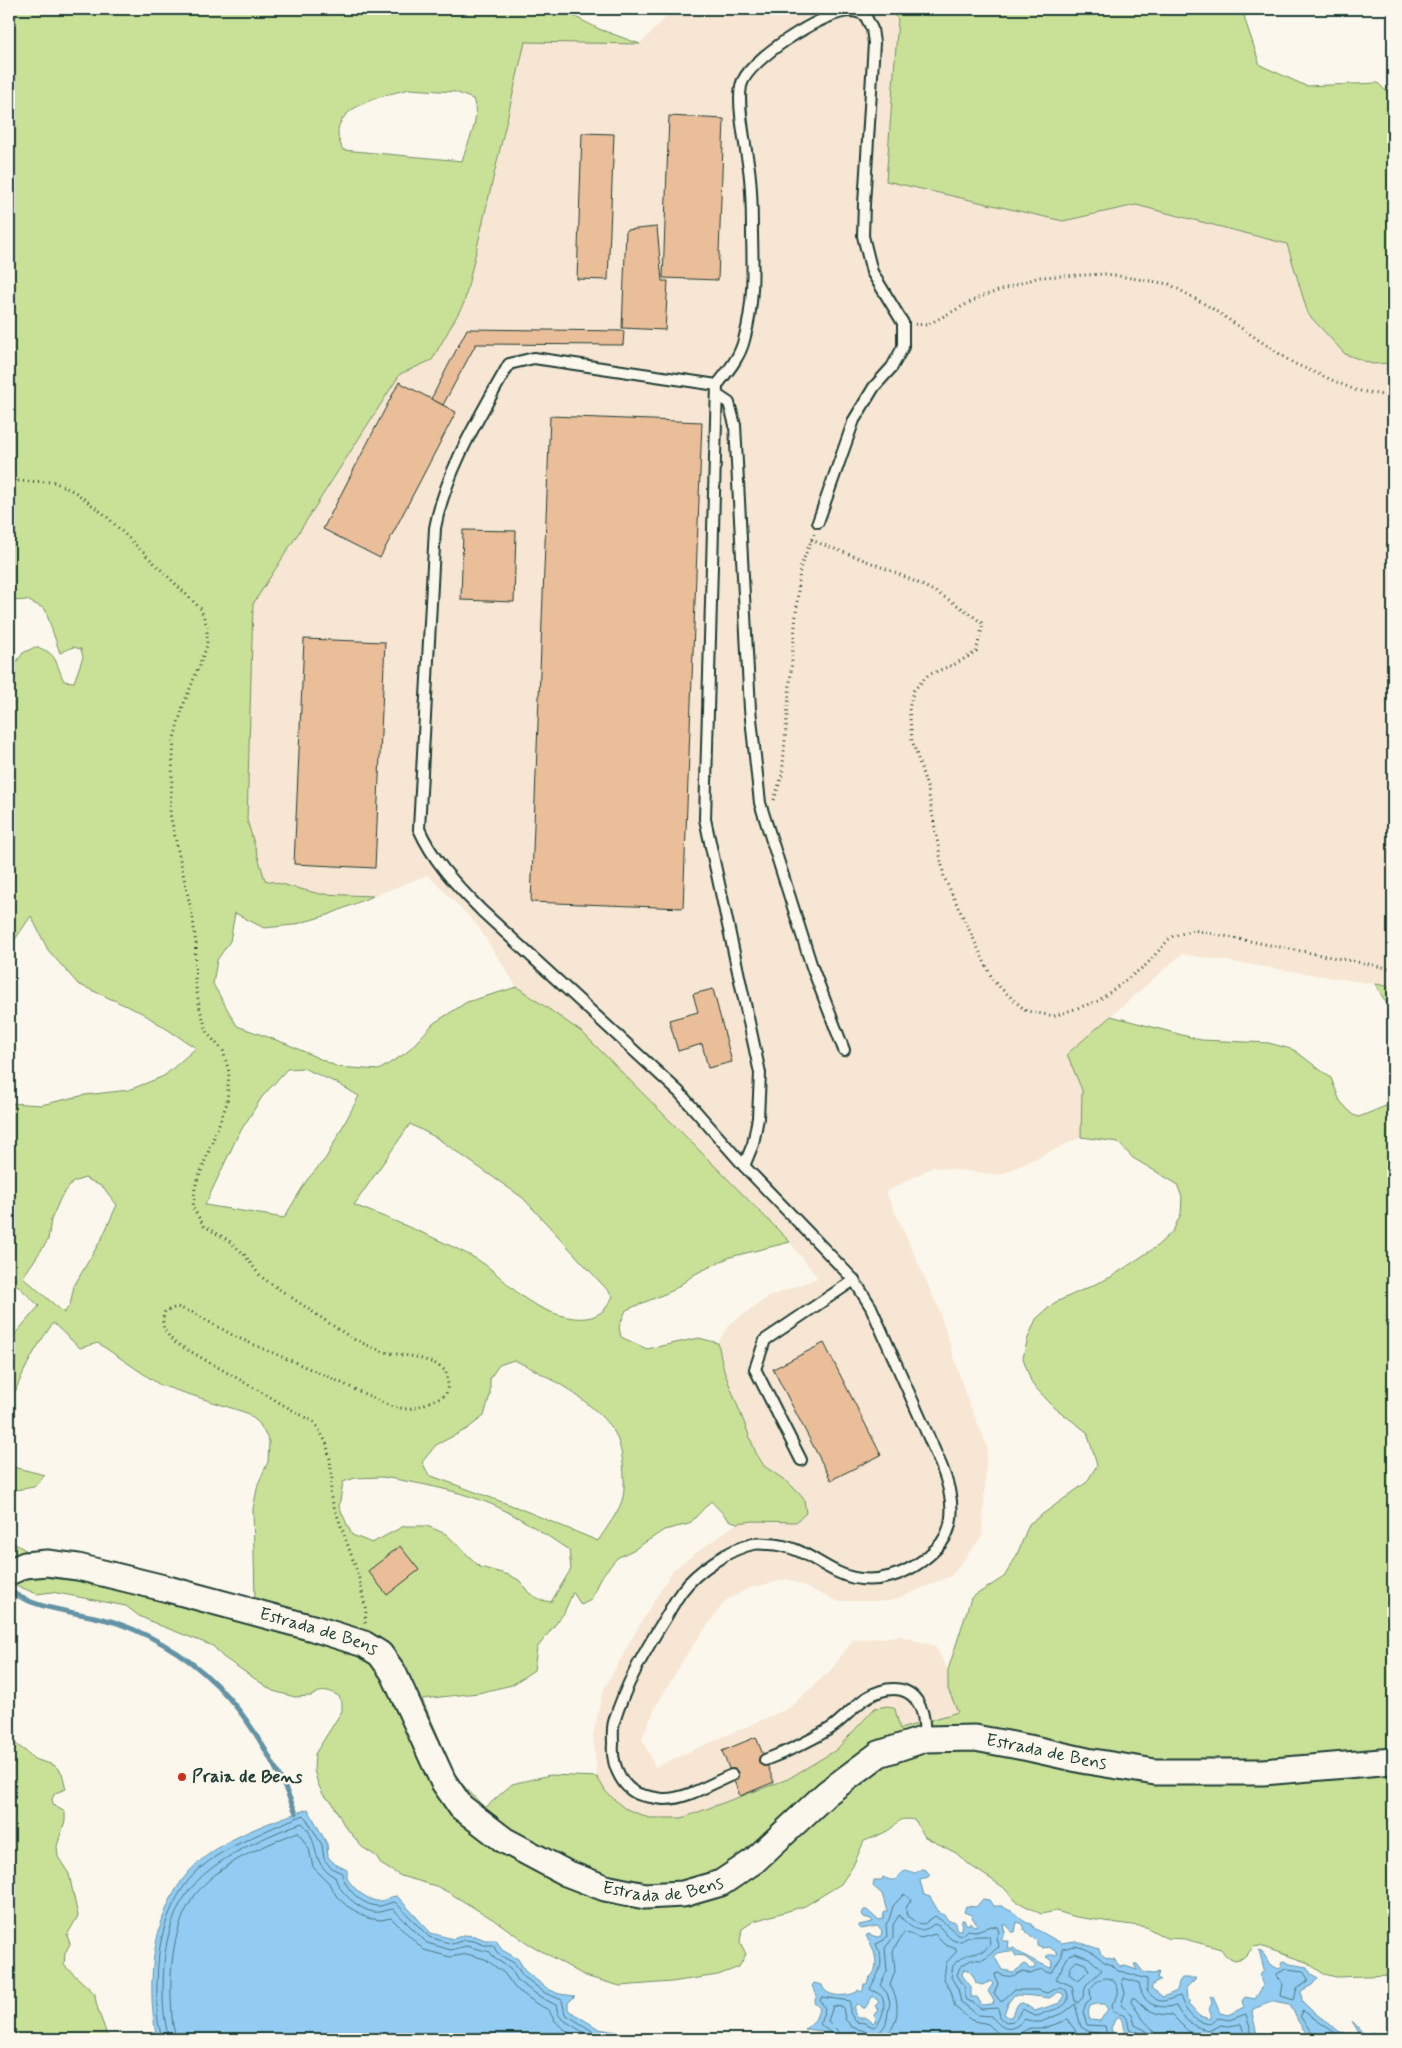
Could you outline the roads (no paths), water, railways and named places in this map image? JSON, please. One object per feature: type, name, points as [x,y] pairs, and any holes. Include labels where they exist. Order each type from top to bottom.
[{"type":"street","name":"Estrada de Bens","points":[[9,1572],[25,1565],[47,1563],[78,1567],[168,1589],[364,1644],[380,1654],[394,1672],[443,1782],[461,1807],[504,1840],[566,1873],[605,1888],[645,1896],[683,1894],[721,1883],[754,1861],[827,1793],[879,1754],[925,1739],[975,1738],[1086,1761],[1155,1772],[1263,1772],[1393,1761]]},
{"type":"lane","points":[[744,1166],[753,1144],[758,1118],[760,1073],[705,819],[717,390],[744,341],[751,301],[752,187],[741,115],[741,85],[751,68],[770,51],[833,15],[851,11],[865,15],[872,30],[874,43],[863,236],[872,272],[903,323],[903,347],[892,367],[874,387],[854,420],[817,525]]},
{"type":"lane","points":[[732,1775],[686,1794],[666,1799],[642,1796],[628,1787],[616,1772],[612,1752],[614,1724],[620,1706],[652,1640],[682,1590],[706,1568],[726,1554],[754,1543],[780,1544],[803,1551],[837,1572],[856,1579],[879,1579],[905,1572],[922,1563],[940,1546],[951,1527],[952,1506],[949,1484],[871,1307],[854,1280],[744,1166],[679,1092],[482,911],[452,880],[430,853],[419,830],[436,521],[439,506],[452,472],[509,364],[534,358],[717,390],[729,403],[735,425],[750,709],[760,803],[812,967],[844,1050]]},
{"type":"lane","points":[[801,1460],[754,1370],[766,1340],[854,1280]]},
{"type":"lane","points":[[766,1760],[800,1746],[832,1727],[865,1699],[882,1691],[898,1688],[912,1696],[921,1709],[925,1739]]},
{"type":"water","points":[[308,1809],[327,1844],[328,1857],[335,1864],[347,1870],[347,1878],[362,1894],[377,1901],[397,1896],[431,1933],[453,1939],[464,1935],[475,1936],[485,1940],[496,1940],[502,1950],[518,1959],[526,1972],[548,1989],[559,1994],[575,1996],[568,2003],[568,2010],[599,2029],[617,2032],[622,2039],[157,2039],[153,2017],[152,1993],[156,1945],[162,1921],[171,1899],[183,1879],[199,1862],[237,1837]]},
{"type":"water","points":[[921,1869],[926,1870],[930,1875],[920,1881],[924,1895],[930,1897],[940,1914],[943,1914],[949,1921],[954,1921],[957,1930],[961,1930],[962,1920],[967,1925],[970,1923],[974,1926],[977,1925],[971,1915],[964,1912],[966,1906],[976,1907],[983,1899],[989,1900],[993,1906],[1002,1906],[1024,1921],[1032,1924],[1034,1928],[1061,1943],[1075,1941],[1099,1949],[1107,1958],[1114,1959],[1120,1967],[1125,1966],[1137,1970],[1134,1964],[1137,1964],[1144,1973],[1154,1974],[1159,1972],[1157,1978],[1161,1980],[1155,1982],[1151,1988],[1163,1997],[1177,1991],[1182,1978],[1196,1978],[1186,1988],[1187,1999],[1190,2002],[1188,2004],[1199,2016],[1211,2019],[1209,2010],[1212,2003],[1210,1996],[1213,1997],[1220,2013],[1228,2015],[1244,2007],[1242,2001],[1245,1997],[1255,1999],[1263,1986],[1260,1976],[1264,1969],[1259,1950],[1270,1963],[1279,1969],[1282,1967],[1282,1962],[1285,1961],[1290,1964],[1307,1967],[1311,1974],[1318,1978],[1312,1985],[1301,1991],[1302,2001],[1340,2032],[1346,2033],[1351,2038],[1362,2038],[1352,2021],[1366,2036],[1369,2036],[1372,2032],[1384,2035],[1389,2028],[1393,2030],[1393,2039],[1310,2039],[1290,2004],[1274,2001],[1253,2009],[1252,2013],[1258,2039],[1143,2039],[1125,2032],[1120,2018],[1116,2018],[1111,2028],[1114,2039],[831,2039],[821,2031],[805,2029],[815,2020],[820,2008],[814,2003],[817,1995],[812,1986],[814,1983],[822,1985],[827,1992],[832,1994],[848,1995],[858,1990],[861,1992],[864,1984],[867,1984],[873,1974],[876,1964],[874,1952],[866,1936],[868,1934],[877,1937],[881,1936],[882,1930],[877,1926],[861,1929],[859,1925],[873,1922],[871,1919],[864,1917],[862,1914],[864,1910],[867,1910],[878,1920],[883,1919],[884,1913],[887,1911],[882,1894],[873,1886],[874,1880],[882,1880],[883,1877],[893,1880],[907,1871],[916,1873]],"holes":[[[1017,1922],[1022,1924],[1024,1930],[1037,1941],[1037,1946],[1042,1948],[1049,1947],[1058,1953],[1046,1957],[1053,1961],[1051,1968],[1025,1956],[1014,1948],[1008,1948],[1009,1941],[1001,1939],[1005,1933],[1003,1925],[1007,1925],[1011,1932],[1015,1932]],[[1013,1951],[1016,1956],[1025,1957],[1035,1965],[1035,1968],[1030,1969],[1025,1964],[1014,1972],[1002,1970],[994,1956],[997,1953]],[[964,1969],[972,1974],[976,1983],[982,1985],[991,1981],[993,1984],[988,1991],[994,2001],[993,2004],[982,2005],[977,1997],[971,1997],[971,1987],[962,1975]],[[1059,1992],[1064,1997],[1060,2003],[1035,2011],[1023,2003],[1018,2004],[1011,2017],[1004,2014],[1008,2003],[1014,1995],[1049,1998]],[[873,1996],[879,2002],[875,2006],[879,2010],[875,2015],[876,2020],[873,2023],[867,2018],[858,2018],[854,2012],[855,2005],[858,2004],[865,2008]],[[1096,2004],[1104,2004],[1108,2009],[1100,2021],[1090,2020],[1088,2013],[1090,2006]]]},
{"type":"waterway","points":[[9,1590],[20,1597],[47,1607],[117,1623],[150,1637],[180,1654],[205,1674],[228,1697],[248,1723],[266,1751],[296,1813]]},
{"type":"place","name":"Praia de Bens","points":[[182,1777]]}]
